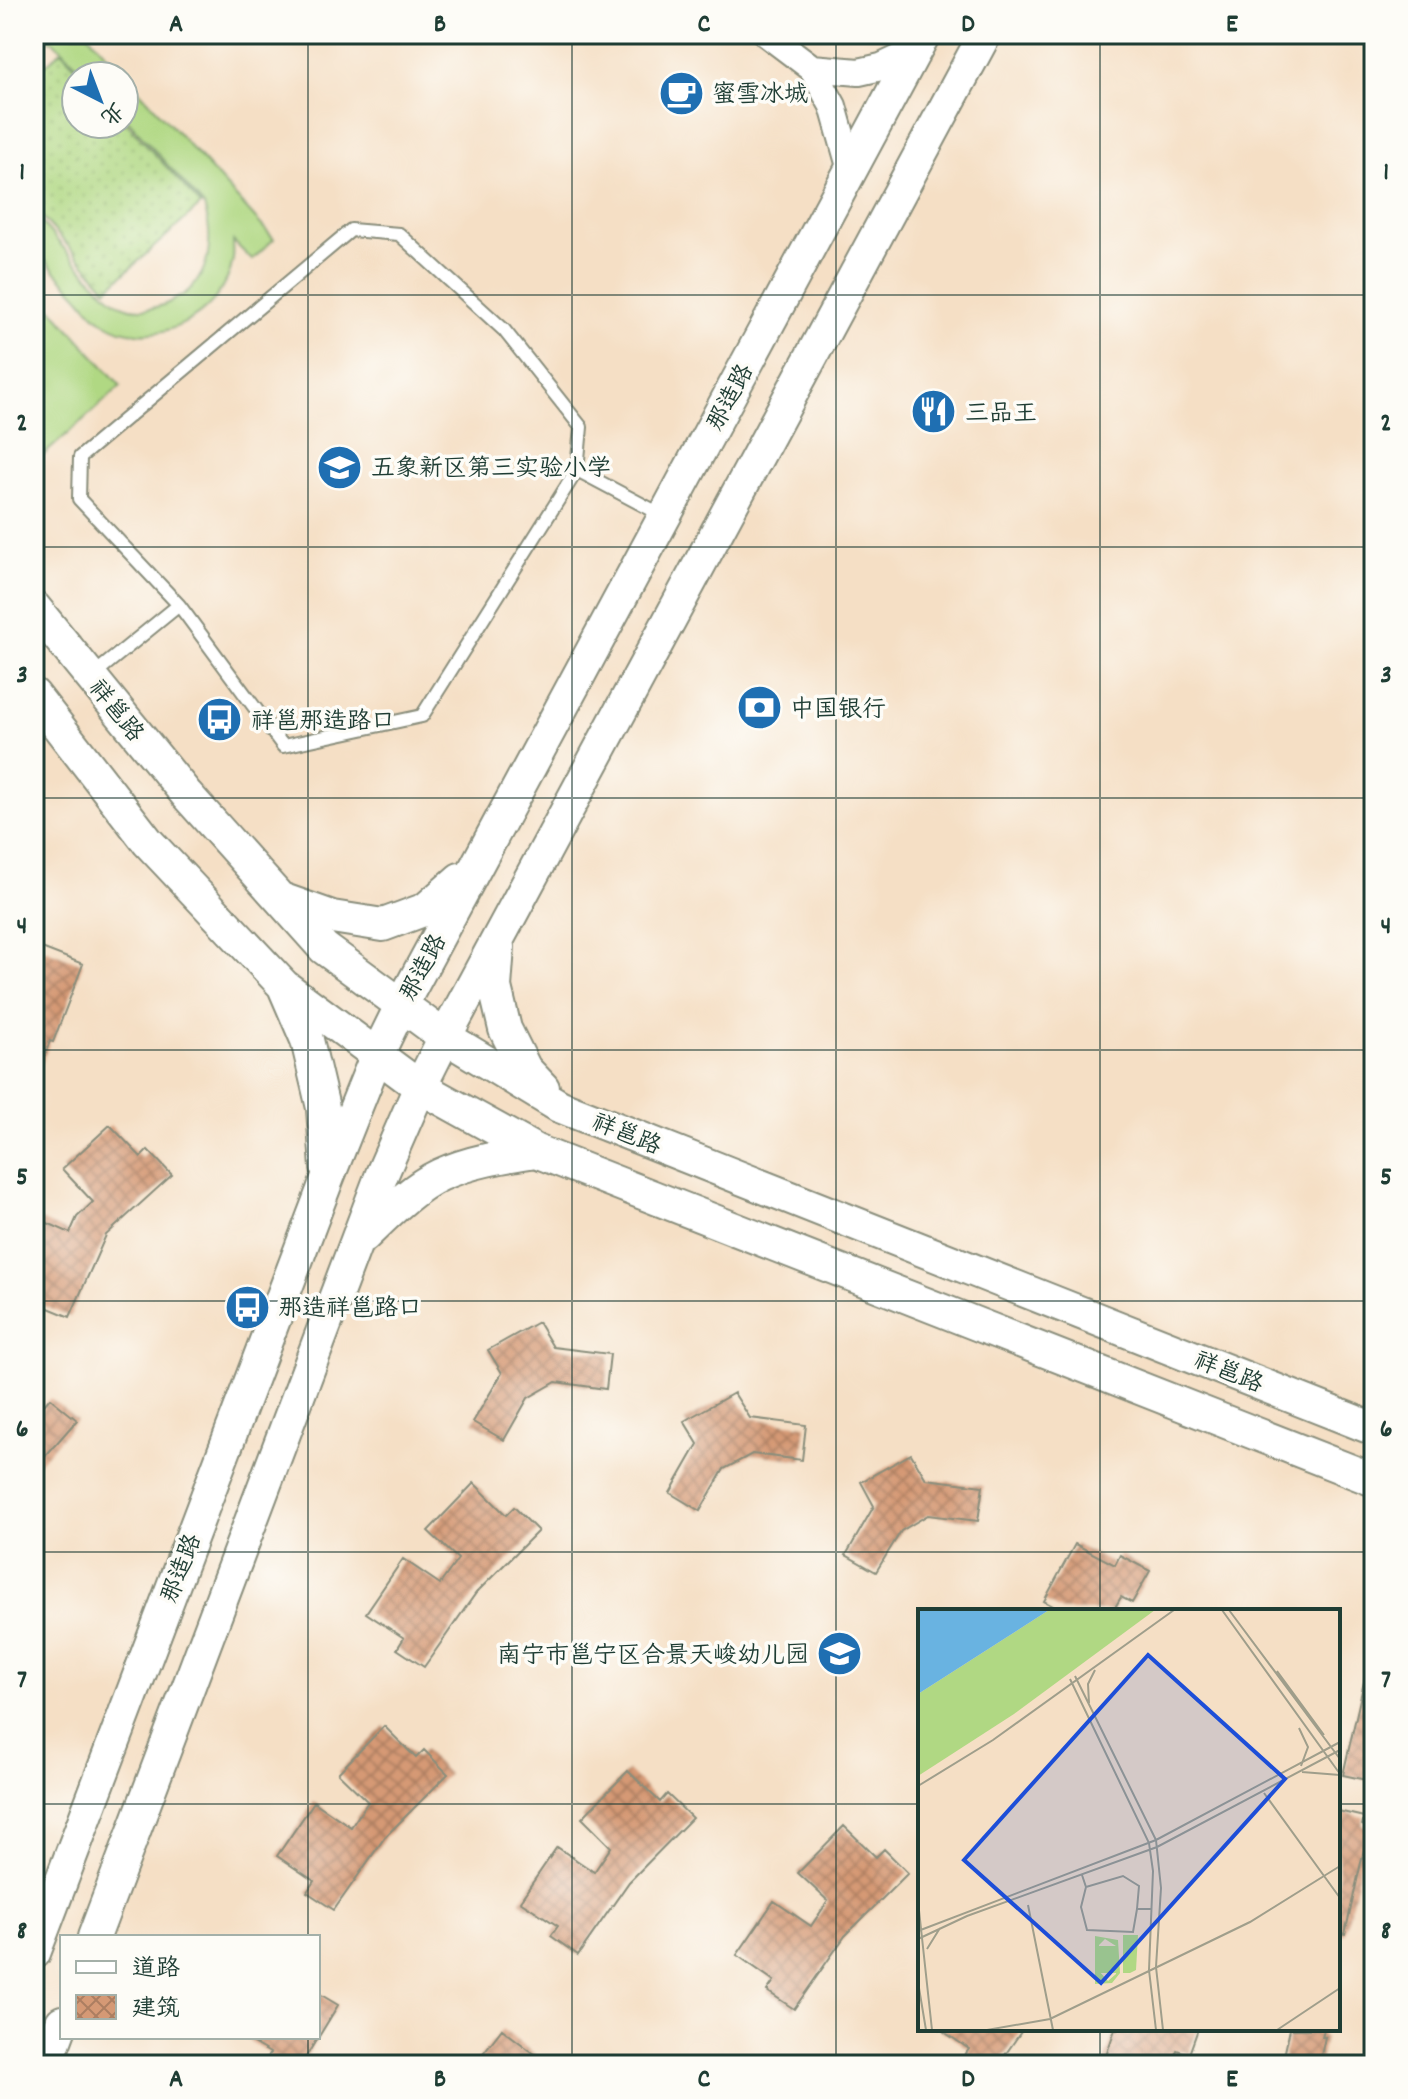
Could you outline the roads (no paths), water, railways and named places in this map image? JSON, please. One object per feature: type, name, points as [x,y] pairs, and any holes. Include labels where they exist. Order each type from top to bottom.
[{"type":"street","points":[[767,34],[812,68],[833,106],[851,170]]},
{"type":"street","name":"那造路","points":[[95,1935],[382,1174],[420,1087],[985,34]]},
{"type":"street","points":[[812,68],[859,72],[881,67],[920,43]]},
{"type":"street","name":"那造路","points":[[34,1953],[42,1906],[376,1057],[920,43]]},
{"type":"street","name":"祥邕路","points":[[34,607],[187,795],[324,948],[445,1037],[559,1106],[1374,1429]]},
{"type":"street","name":"祥邕路","points":[[34,695],[148,842],[284,986],[420,1087],[536,1151],[1374,1480]]},
{"type":"street","points":[[277,898],[332,917],[383,925],[426,909],[478,863]]},
{"type":"street","points":[[499,937],[495,987],[505,1029],[525,1069],[559,1106]]},
{"type":"street","points":[[284,986],[307,1040],[323,1108],[328,1177]]},
{"type":"street","points":[[355,1245],[395,1206],[439,1176],[492,1158],[536,1151]]},
{"type":"street","points":[[46,2065],[60,2027]]},
{"type":"lane","points":[[351,230],[399,234],[504,330],[581,427],[577,470],[422,716],[283,746],[179,605],[79,499],[80,457],[351,230]]},
{"type":"lane","points":[[577,470],[664,517]]},
{"type":"lane","points":[[91,677],[179,605]]},
{"type":"place","name":"蜜雪冰城","points":[[681,93]]},
{"type":"place","name":"三品王","points":[[934,412]]},
{"type":"place","name":"五象新区第三实验小学","points":[[340,467]]},
{"type":"place","name":"中国银行","points":[[759,708]]},
{"type":"place","name":"祥邕那造路口","points":[[220,720]]},
{"type":"place","name":"那造祥邕路口","points":[[247,1307]]},
{"type":"place","name":"南宁市邕宁区合景天峻幼儿园","points":[[840,1654]]}]
